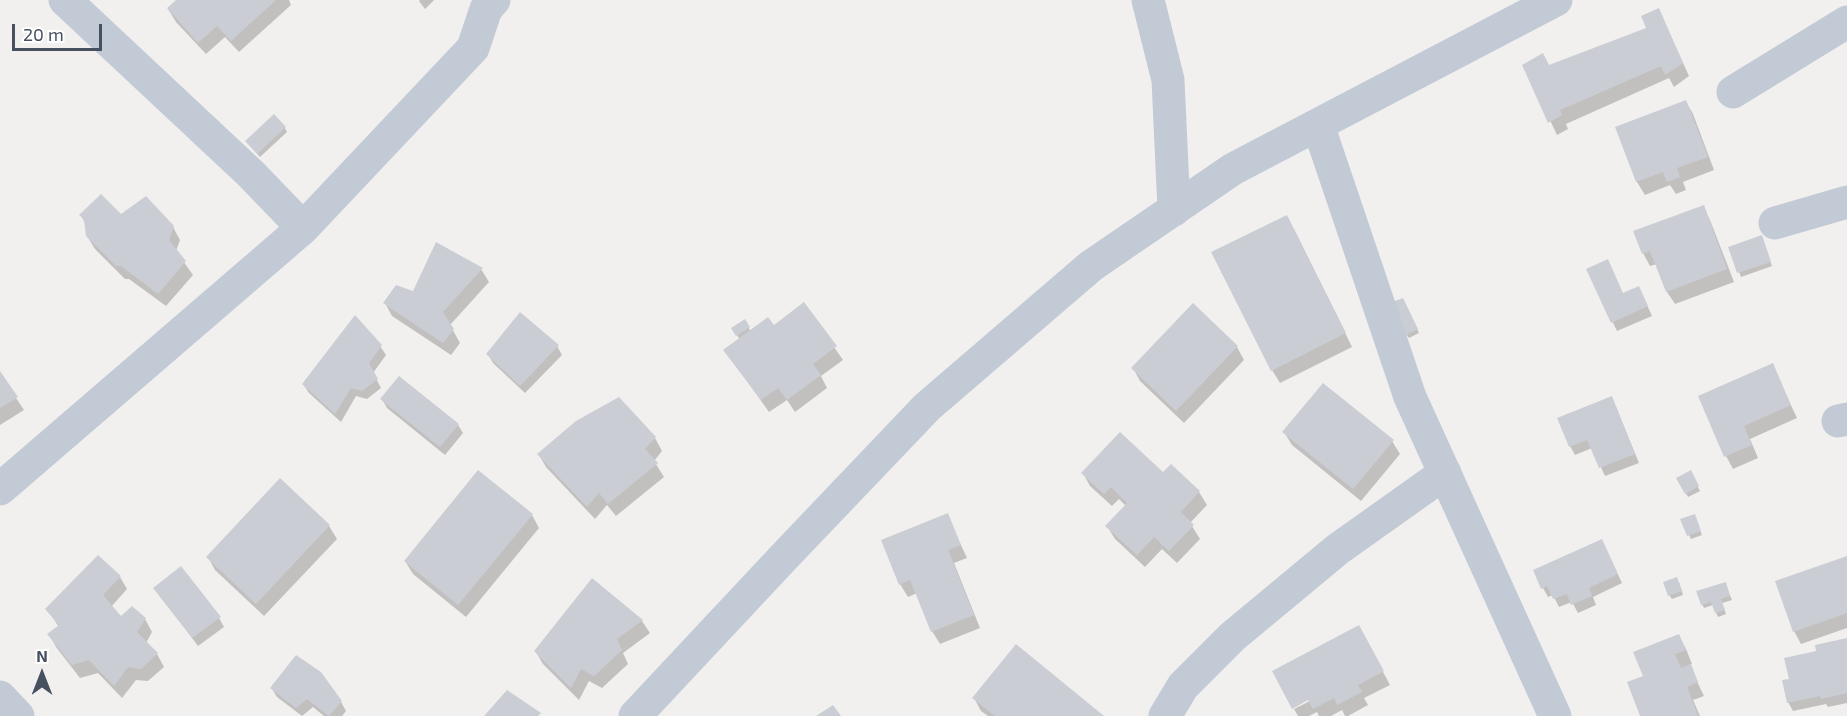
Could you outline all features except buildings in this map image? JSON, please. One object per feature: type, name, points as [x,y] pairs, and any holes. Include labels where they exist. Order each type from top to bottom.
[{"type":"street","points":[[65,0],[251,174],[303,228]]},
{"type":"street","points":[[0,489],[303,228],[473,48],[486,9],[494,0]]},
{"type":"street","points":[[1148,0],[1168,80],[1174,210]]},
{"type":"street","points":[[635,716],[773,567],[927,407],[1091,266],[1233,170],[1556,0]]},
{"type":"street","points":[[1733,92],[1847,22]]},
{"type":"street","points":[[1318,125],[1410,397],[1555,716]]},
{"type":"street","points":[[1775,223],[1847,202]]},
{"type":"street","points":[[1165,716],[1184,686],[1232,637],[1338,549],[1445,473]]},
{"type":"street","points":[[0,697],[18,716]]}]
